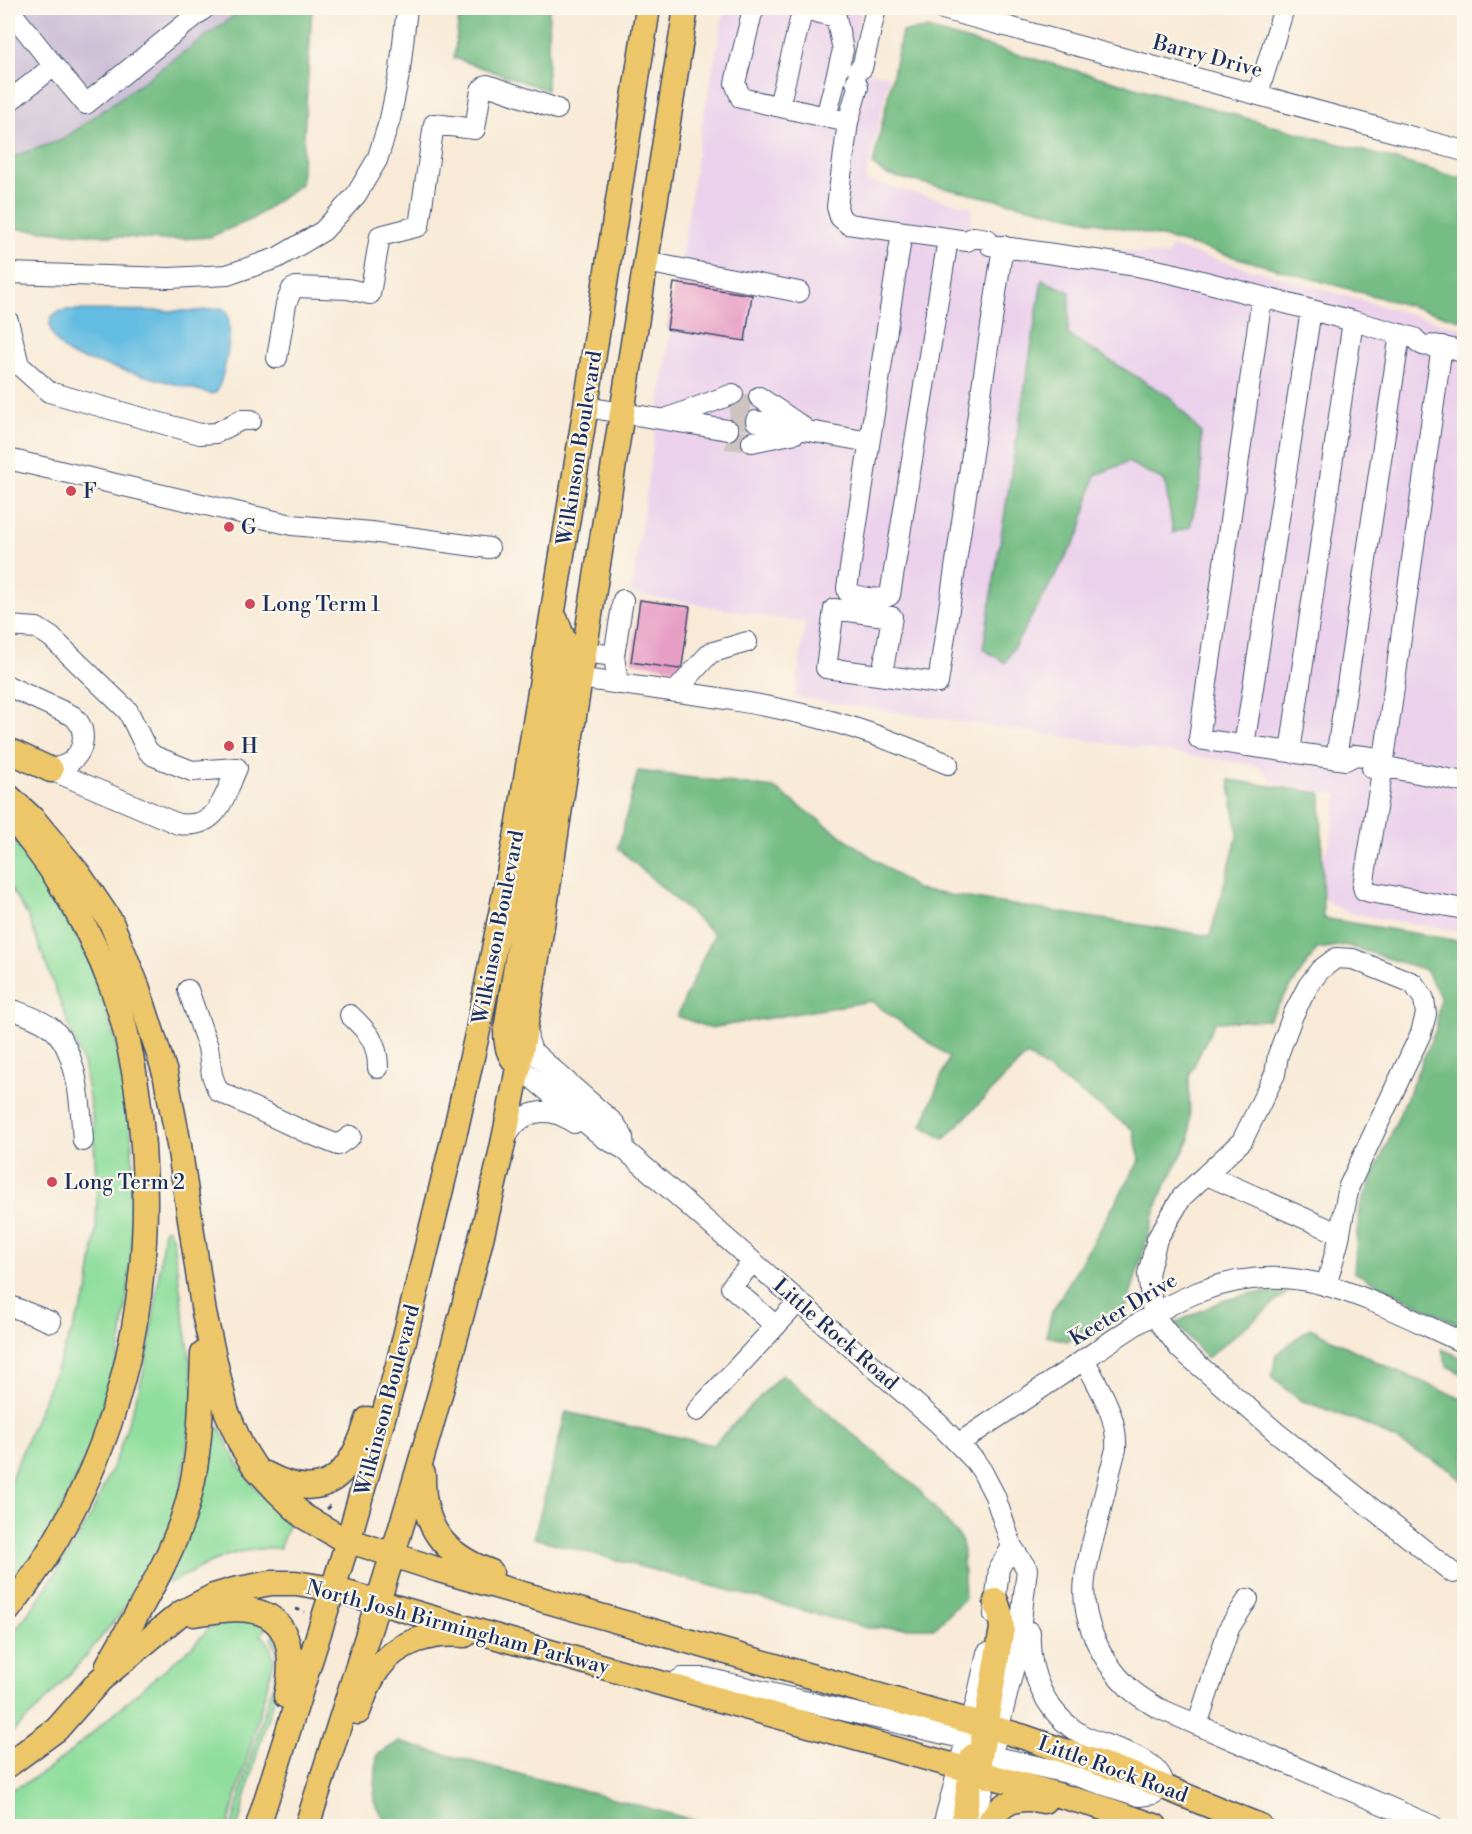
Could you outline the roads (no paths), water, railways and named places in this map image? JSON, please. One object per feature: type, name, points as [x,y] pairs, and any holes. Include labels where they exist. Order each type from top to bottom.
[{"type":"main road","name":"Wilkinson Boulevard","points":[[307,1827],[394,1555],[425,1449],[462,1311],[502,1148],[519,1067],[686,8]]},
{"type":"main road","name":"Wilkinson Boulevard","points":[[258,1827],[348,1541],[398,1365],[456,1128],[493,956],[519,822],[553,615],[644,14]]},
{"type":"main road","points":[[519,1067],[506,1048],[506,1030],[563,668],[564,641],[553,615]]},
{"type":"main road","points":[[8,750],[51,770]]},
{"type":"main road","points":[[8,796],[34,820],[78,873],[111,922],[137,986],[165,1073],[179,1145],[204,1313],[226,1410],[241,1445],[254,1466],[276,1490],[303,1516],[331,1534],[348,1541],[524,1594],[979,1748]]},
{"type":"main road","points":[[8,811],[58,879],[89,934],[113,991],[130,1051],[140,1110],[145,1170],[145,1231],[140,1293],[129,1356],[113,1417],[89,1477],[62,1531],[8,1610]]},
{"type":"main road","points":[[100,1680],[173,1544],[187,1505],[196,1464],[199,1435],[204,1313]]},
{"type":"main road","points":[[254,1466],[274,1478],[307,1487],[325,1484],[337,1477],[356,1453],[382,1382],[393,1367],[398,1365]]},
{"type":"main road","points":[[425,1449],[423,1476],[425,1502],[440,1539],[447,1548],[465,1562],[516,1584],[524,1594]]},
{"type":"main road","name":"North Josh Birmingham Parkway","points":[[8,1765],[57,1729],[100,1680],[168,1622],[196,1604],[252,1585],[296,1583],[333,1589],[669,1686],[979,1748]]},
{"type":"main road","points":[[963,1827],[1002,1628],[996,1601]]},
{"type":"main road","points":[[168,1622],[190,1614],[240,1609],[263,1614],[278,1626],[286,1639],[291,1657],[290,1677],[277,1740],[279,1757]]},
{"type":"main road","points":[[325,1770],[331,1767],[341,1752],[373,1677],[394,1652],[416,1640],[445,1634],[511,1641]]},
{"type":"main road","name":"Little Rock Road","points":[[979,1748],[1102,1764],[1260,1827]]},
{"type":"main road","name":"Little Rock Road","points":[[979,1748],[1071,1799],[1155,1827]]},
{"type":"main road","points":[[987,1827],[999,1808],[1014,1800],[1027,1798],[1061,1803],[1071,1799]]},
{"type":"street","points":[[8,8],[86,104],[205,8]]},
{"type":"street","points":[[8,273],[170,278],[227,275],[277,258],[323,231],[356,195],[377,160],[390,119],[400,70],[406,8]]},
{"type":"street","points":[[756,8],[752,13],[735,83],[741,98],[848,122]]},
{"type":"street","points":[[779,106],[802,8],[836,17],[843,50],[826,117]]},
{"type":"street","points":[[876,8],[861,77],[848,122],[837,207],[840,217],[848,224],[957,240],[981,238],[987,239],[996,246],[1137,266],[1407,336],[1430,348],[1439,346],[1464,353]]},
{"type":"street","name":"Barry Drive","points":[[939,8],[1464,151]]},
{"type":"street","points":[[1258,94],[1284,8]]},
{"type":"street","points":[[10,95],[54,66]]},
{"type":"street","points":[[277,358],[286,304],[292,289],[348,289],[370,294],[380,236],[419,226],[434,124],[476,129],[481,90],[487,85],[557,109]]},
{"type":"street","points":[[902,232],[847,588],[852,594],[882,599],[890,595],[957,240]]},
{"type":"street","points":[[882,675],[938,683],[996,246]]},
{"type":"street","points":[[646,262],[800,292]]},
{"type":"street","points":[[1262,297],[1198,739],[1341,759],[1355,755],[1372,757],[1379,765],[1464,782]]},
{"type":"street","points":[[1244,746],[1311,310]]},
{"type":"street","points":[[8,321],[19,365],[49,392],[200,434],[216,433],[241,420],[250,420]]},
{"type":"street","points":[[1290,752],[1353,321]]},
{"type":"street","points":[[1341,759],[1407,336]]},
{"type":"street","points":[[1439,346],[1363,886],[1364,890],[1464,909]]},
{"type":"street","points":[[586,407],[665,419],[730,417]]},
{"type":"street","points":[[808,431],[756,420],[869,442]]},
{"type":"street","points":[[8,459],[292,525],[370,532],[489,548]]},
{"type":"street","points":[[618,684],[614,656],[623,600]]},
{"type":"street","points":[[8,626],[37,628],[51,637],[128,711],[142,740],[154,756],[192,771],[237,768],[222,802],[210,818],[200,824],[188,825],[178,824],[51,770]]},
{"type":"street","points":[[675,692],[710,653],[747,642]]},
{"type":"street","points":[[584,652],[614,656]]},
{"type":"street","points":[[580,678],[771,708],[823,719],[885,738],[948,764]]},
{"type":"street","points":[[8,686],[73,716],[80,722],[83,728],[82,744],[70,762],[51,770]]},
{"type":"street","points":[[1326,1286],[1340,1234],[1349,1186],[1421,1033],[1426,1014],[1424,999],[1413,983],[1353,959],[1336,958],[1320,970],[1308,986],[1293,1015],[1278,1054],[1275,1074],[1242,1142],[1182,1197],[1157,1239],[1148,1274],[1153,1314],[1189,1357],[1276,1432],[1453,1573]]},
{"type":"street","points":[[188,990],[208,1047],[212,1076],[218,1091],[338,1145],[351,1136]]},
{"type":"street","points":[[8,1008],[40,1021],[52,1029],[63,1041],[72,1066],[83,1141]]},
{"type":"street","points":[[350,1015],[367,1032],[378,1051],[378,1068]]},
{"type":"street","name":"Little Rock Road","points":[[527,1023],[528,1040],[532,1051],[615,1124],[623,1137],[624,1149]]},
{"type":"street","name":"Little Rock Road","points":[[519,1067],[602,1137],[624,1149],[939,1424],[975,1461],[988,1481],[1012,1546],[1027,1569],[1020,1641],[979,1748]]},
{"type":"street","points":[[502,1148],[514,1125],[523,1117],[541,1111],[558,1113],[590,1134],[602,1137]]},
{"type":"street","points":[[1207,1175],[1340,1234]]},
{"type":"street","points":[[753,1262],[731,1287],[776,1326]]},
{"type":"street","name":"Keeter Drive","points":[[959,1443],[1173,1302],[1232,1281],[1261,1278],[1326,1286],[1367,1299],[1464,1343]]},
{"type":"street","points":[[697,1411],[798,1302]]},
{"type":"street","points":[[8,1305],[51,1322]]},
{"type":"street","points":[[1084,1359],[1110,1411],[1117,1436],[1116,1449],[1088,1560],[1085,1581],[1085,1606],[1090,1626],[1097,1645],[1112,1668],[1128,1688],[1158,1708],[1426,1825]]},
{"type":"street","points":[[996,1601],[999,1568],[1012,1546]]},
{"type":"street","points":[[1024,1592],[1030,1613],[1031,1662],[1039,1686],[1051,1708],[1083,1736],[1149,1763],[1160,1774],[1164,1787]]},
{"type":"street","points":[[1197,1725],[1229,1628],[1248,1599]]},
{"type":"street","points":[[942,1827],[979,1748]]},
{"type":"street","points":[[974,1827],[979,1748]]},
{"type":"water","points":[[224,309],[229,325],[228,350],[223,375],[216,392],[212,394],[75,357],[61,347],[50,324],[51,317],[67,310],[197,311]]},
{"type":"tunnel","points":[[732,402],[758,406]]},
{"type":"tunnel","points":[[729,418],[756,421]]},
{"type":"tunnel","points":[[726,439],[752,442]]},
{"type":"place","name":"F","points":[[71,491]]},
{"type":"place","name":"G","points":[[229,527]]},
{"type":"place","name":"Long Term 1","points":[[250,604]]},
{"type":"place","name":"H","points":[[229,746]]},
{"type":"place","name":"Long Term 2","points":[[52,1182]]}]
